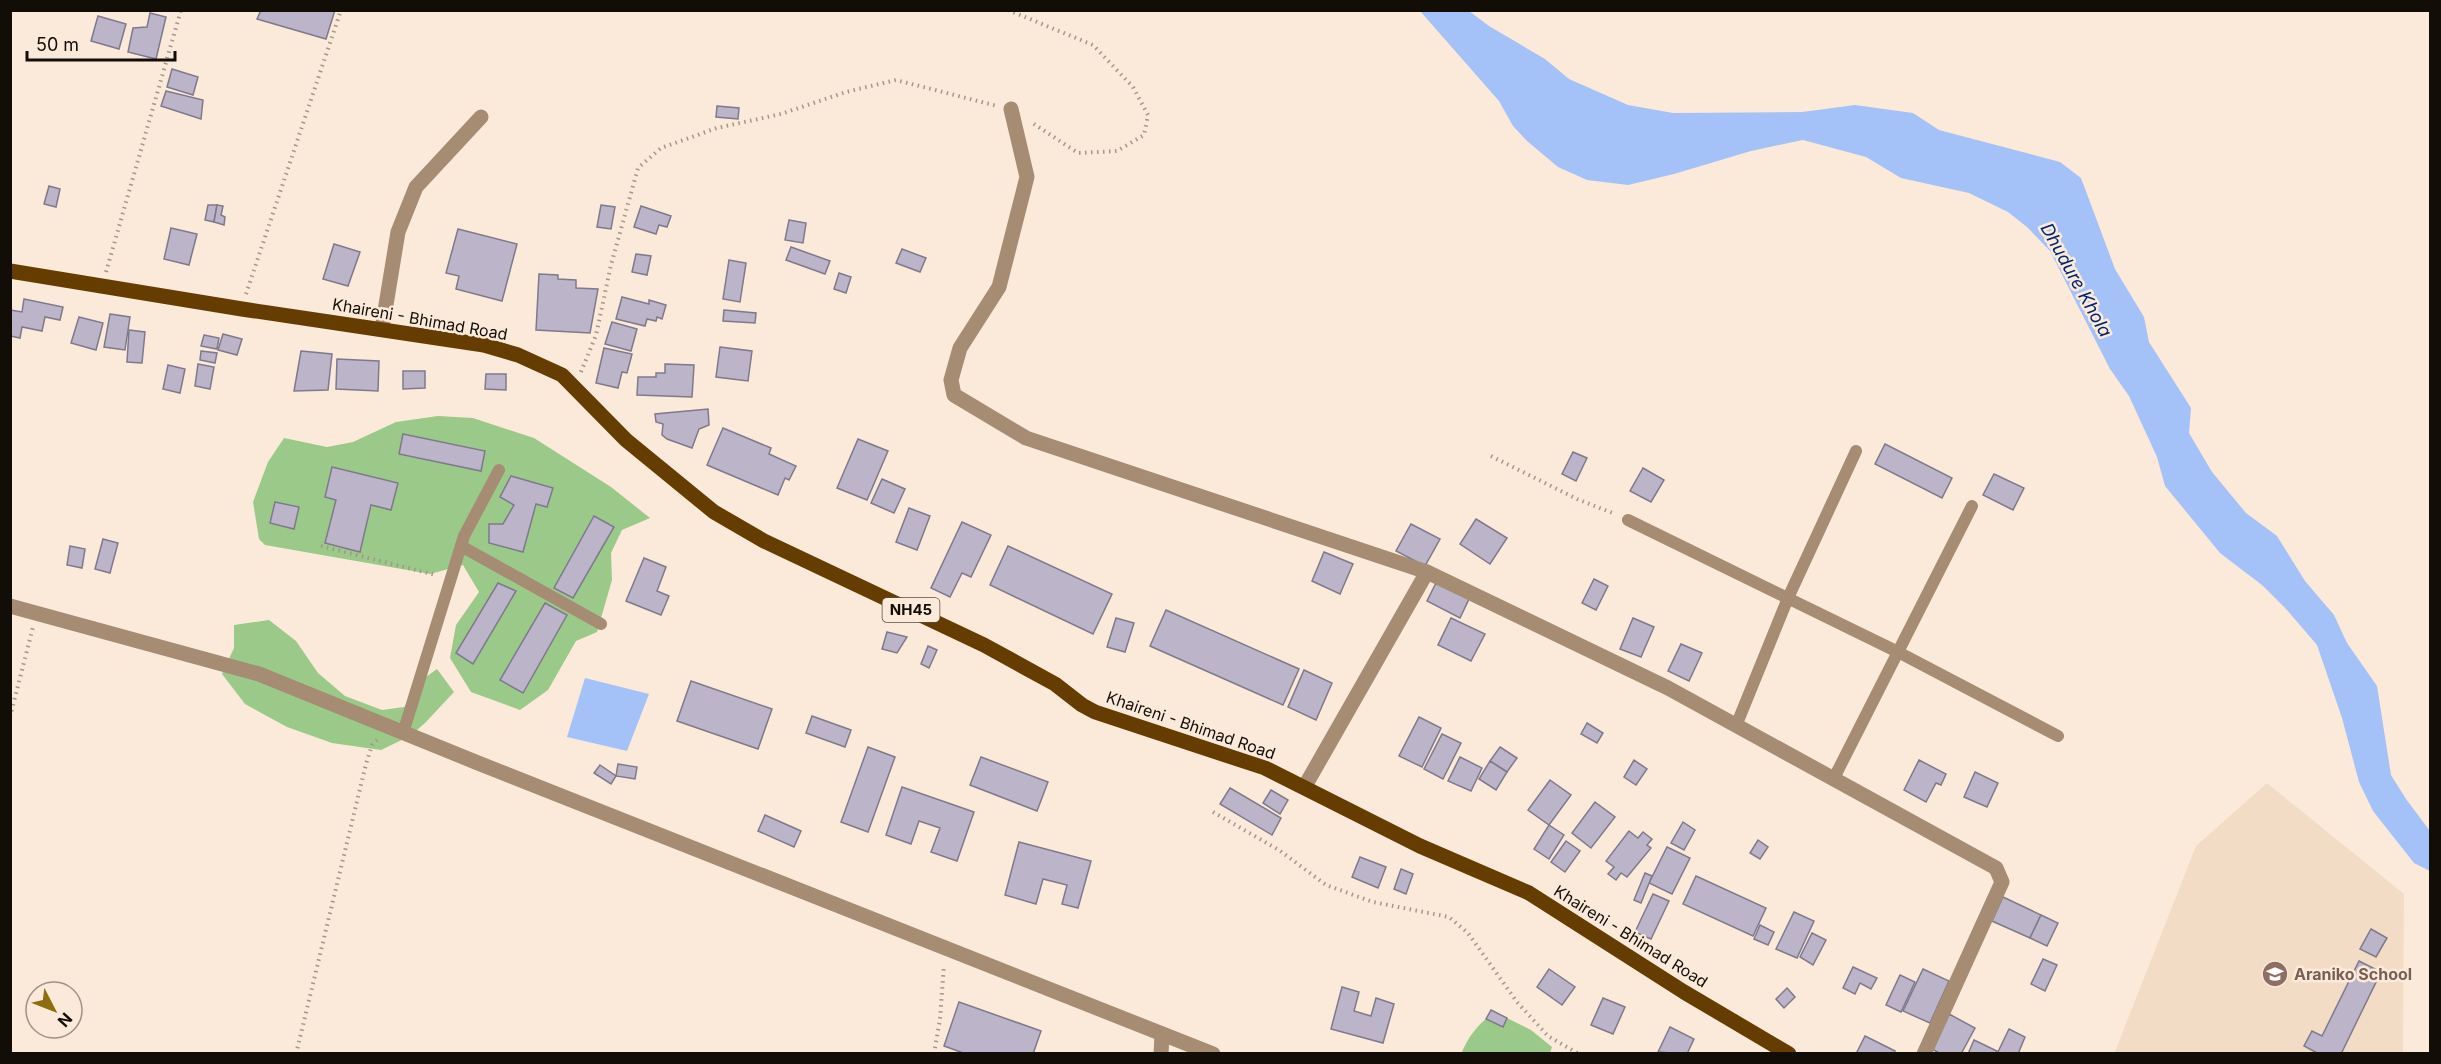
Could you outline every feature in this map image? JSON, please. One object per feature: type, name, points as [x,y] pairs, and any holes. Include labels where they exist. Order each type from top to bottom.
[{"type":"main road","name":"Khaireni - Bhimad Road","points":[[10,271],[484,345],[518,355],[562,375],[626,440],[684,489],[714,512],[764,541],[984,645],[1055,684],[1095,712],[1265,768],[1305,786],[1420,846],[1529,893],[1684,992],[1789,1053]]},
{"type":"street","points":[[1011,109],[1027,177],[999,287],[960,348],[951,380],[954,395],[1026,438],[1427,572],[1668,688],[1996,868],[2002,882],[1924,1053]]},
{"type":"street","points":[[382,329],[398,232],[416,187],[481,117]]},
{"type":"street","points":[[1305,786],[1427,572]]},
{"type":"street","points":[[10,606],[259,674],[1213,1053]]},
{"type":"street","points":[[1161,1053],[1162,1034]]},
{"type":"lane","points":[[1736,726],[1788,598],[1856,451]]},
{"type":"lane","points":[[396,730],[461,546],[499,470]]},
{"type":"lane","points":[[1833,780],[1972,506]]},
{"type":"lane","points":[[1628,520],[1898,652],[2058,736]]},
{"type":"lane","points":[[461,546],[601,624]]},
{"type":"path","points":[[102,287],[181,10]]},
{"type":"path","points":[[242,309],[340,10]]},
{"type":"path","points":[[576,387],[596,335],[611,265],[638,168],[661,148],[717,128],[781,114],[846,92],[896,80],[1011,109],[1078,153],[1117,151],[1144,135],[1148,115],[1133,87],[1093,45],[1008,10]]},
{"type":"path","points":[[1491,456],[1577,499],[1628,520]]},
{"type":"path","points":[[321,546],[451,579]]},
{"type":"path","points":[[10,717],[37,613]]},
{"type":"path","points":[[296,1053],[366,764],[372,745],[396,730]]},
{"type":"path","points":[[1214,812],[1279,850],[1326,885],[1372,902],[1449,917],[1468,933],[1517,1002],[1548,1036],[1579,1053]]},
{"type":"path","points":[[934,1053],[940,1019],[945,947]]},
{"type":"shaded area","name":"Araniko School","points":[[2267,783],[2404,894],[2403,1053],[2114,1054],[2196,846]]},
{"type":"green space","points":[[438,416],[473,418],[534,438],[611,487],[650,518],[622,530],[611,553],[612,580],[597,632],[576,641],[548,690],[520,710],[471,692],[450,658],[456,625],[479,592],[463,565],[430,574],[265,545],[259,539],[253,502],[268,462],[284,438],[327,447],[353,442],[396,422]]},
{"type":"green space","points":[[269,620],[296,641],[318,673],[345,696],[382,710],[411,706],[419,682],[437,669],[454,692],[410,736],[381,750],[332,743],[287,727],[245,704],[222,674],[234,648],[234,625]]},
{"type":"green space","points":[[1495,1012],[1531,1030],[1552,1047],[1550,1053],[1461,1054],[1475,1030]]},
{"type":"water","name":"Dhudure Khola","points":[[1420,11],[1469,11],[1489,26],[1545,59],[1569,79],[1628,105],[1673,113],[1802,112],[1855,105],[1913,113],[1939,130],[2060,162],[2081,178],[2115,269],[2144,317],[2149,342],[2191,408],[2189,433],[2212,472],[2246,513],[2277,536],[2305,581],[2334,615],[2347,643],[2377,686],[2391,775],[2430,831],[2430,871],[2414,863],[2373,811],[2359,782],[2342,718],[2317,645],[2262,585],[2220,553],[2165,486],[2157,457],[2129,396],[2110,369],[2050,251],[2027,227],[2008,212],[1969,193],[1901,178],[1866,157],[1803,140],[1751,151],[1628,185],[1587,180],[1558,167],[1527,141],[1513,126],[1499,101]]},
{"type":"water","points":[[585,678],[649,694],[627,751],[567,737]]},
{"type":"building","points":[[261,10],[335,10],[326,39],[257,19]]},
{"type":"building","points":[[150,13],[166,17],[156,59],[128,52],[133,28],[147,27]]},
{"type":"building","points":[[98,16],[126,24],[119,49],[91,41]]},
{"type":"building","points":[[172,69],[198,77],[193,95],[167,87]]},
{"type":"building","points":[[166,91],[203,100],[201,119],[161,106]]},
{"type":"building","points":[[717,106],[739,108],[738,119],[716,117]]},
{"type":"building","points":[[49,186],[60,189],[56,207],[44,204]]},
{"type":"building","points":[[208,205],[217,205],[214,222],[205,220]]},
{"type":"building","points":[[217,205],[223,206],[221,215],[225,217],[224,225],[214,222]]},
{"type":"building","points":[[601,205],[615,207],[611,229],[597,227]]},
{"type":"building","points":[[641,206],[671,216],[667,227],[659,225],[656,234],[634,227]]},
{"type":"building","points":[[789,220],[806,223],[803,243],[785,240]]},
{"type":"building","points":[[171,228],[197,234],[189,265],[164,259]]},
{"type":"building","points":[[458,229],[517,244],[502,301],[456,289],[459,276],[446,273]]},
{"type":"building","points":[[334,244],[360,252],[348,286],[323,279]]},
{"type":"building","points":[[791,247],[830,261],[825,274],[786,260]]},
{"type":"building","points":[[902,249],[926,258],[920,272],[896,263]]},
{"type":"building","points":[[636,254],[651,256],[647,275],[632,272]]},
{"type":"building","points":[[729,260],[746,263],[740,302],[723,299]]},
{"type":"building","points":[[839,273],[851,277],[846,293],[834,289]]},
{"type":"building","points":[[539,274],[558,275],[558,279],[576,280],[576,288],[598,289],[590,333],[536,330]]},
{"type":"building","points":[[622,297],[649,304],[649,300],[666,305],[662,319],[657,317],[656,321],[647,319],[645,326],[616,319]]},
{"type":"building","points":[[24,299],[63,307],[60,320],[45,317],[42,331],[22,327],[20,338],[10,336],[10,310],[22,312]]},
{"type":"building","points":[[724,310],[756,313],[755,323],[723,321]]},
{"type":"building","points":[[110,314],[130,317],[125,350],[104,347]]},
{"type":"building","points":[[79,317],[103,323],[96,350],[71,343]]},
{"type":"building","points":[[612,322],[637,329],[631,351],[605,344]]},
{"type":"building","points":[[129,330],[145,332],[142,363],[127,362]]},
{"type":"building","points":[[223,334],[242,339],[237,355],[218,350]]},
{"type":"building","points":[[204,335],[219,338],[217,349],[201,346]]},
{"type":"building","points":[[720,347],[752,351],[748,381],[716,377]]},
{"type":"building","points":[[604,348],[632,354],[627,373],[622,372],[618,388],[596,383]]},
{"type":"building","points":[[201,351],[217,353],[215,363],[200,360]]},
{"type":"building","points":[[301,351],[332,354],[328,390],[294,391]]},
{"type":"building","points":[[337,359],[379,361],[378,391],[336,389]]},
{"type":"building","points":[[198,364],[214,367],[210,389],[195,386]]},
{"type":"building","points":[[665,364],[694,365],[692,397],[637,395],[638,377],[656,377],[656,373],[665,373]]},
{"type":"building","points":[[168,365],[185,369],[180,393],[163,389]]},
{"type":"building","points":[[403,371],[425,371],[425,388],[403,389]]},
{"type":"building","points":[[486,374],[506,374],[506,390],[485,389]]},
{"type":"building","points":[[708,409],[709,425],[699,429],[692,448],[667,439],[662,435],[663,424],[656,422],[655,414]]},
{"type":"building","points":[[723,428],[771,448],[769,454],[796,466],[789,480],[785,478],[778,495],[707,465]]},
{"type":"building","points":[[403,434],[485,451],[481,471],[399,454]]},
{"type":"building","points":[[858,439],[888,451],[867,500],[837,488]]},
{"type":"building","points":[[1885,444],[1952,478],[1942,498],[1875,464]]},
{"type":"building","points":[[1573,452],[1587,458],[1576,481],[1562,474]]},
{"type":"building","points":[[332,467],[398,483],[391,510],[371,505],[360,552],[325,543],[336,500],[325,497]]},
{"type":"building","points":[[1643,468],[1664,480],[1651,502],[1630,491]]},
{"type":"building","points":[[1994,474],[2024,488],[2013,510],[1983,495]]},
{"type":"building","points":[[511,476],[553,488],[547,507],[536,504],[523,552],[489,543],[489,524],[503,524],[514,505],[500,497]]},
{"type":"building","points":[[882,479],[905,489],[894,513],[871,503]]},
{"type":"building","points":[[275,502],[299,507],[294,529],[270,523]]},
{"type":"building","points":[[909,508],[930,516],[917,550],[896,542]]},
{"type":"building","points":[[594,516],[614,527],[573,598],[554,588]]},
{"type":"building","points":[[1476,519],[1507,538],[1490,564],[1460,544]]},
{"type":"building","points":[[962,522],[991,535],[971,577],[962,573],[950,597],[931,588]]},
{"type":"building","points":[[1411,524],[1440,539],[1425,566],[1396,551]]},
{"type":"building","points":[[103,539],[118,543],[110,573],[95,569]]},
{"type":"building","points":[[70,546],[85,549],[82,568],[67,565]]},
{"type":"building","points":[[1008,546],[1112,594],[1093,634],[990,585]]},
{"type":"building","points":[[1324,552],[1353,564],[1340,594],[1312,581]]},
{"type":"building","points":[[644,558],[666,567],[657,591],[669,596],[661,615],[626,601]]},
{"type":"building","points":[[1594,579],[1608,586],[1596,610],[1582,603]]},
{"type":"building","points":[[498,583],[516,591],[473,664],[456,653]]},
{"type":"building","points":[[1436,583],[1469,599],[1460,618],[1427,601]]},
{"type":"building","points":[[545,603],[567,615],[523,693],[500,680]]},
{"type":"building","points":[[1166,610],[1299,669],[1283,705],[1150,646]]},
{"type":"building","points":[[1116,618],[1134,623],[1125,652],[1107,647]]},
{"type":"building","points":[[1451,618],[1485,634],[1471,661],[1438,645]]},
{"type":"building","points":[[1633,618],[1654,627],[1641,657],[1620,649]]},
{"type":"building","points":[[887,632],[907,637],[897,653],[882,649]]},
{"type":"building","points":[[1681,644],[1702,653],[1689,681],[1668,671]]},
{"type":"building","points":[[928,646],[937,650],[929,668],[921,664]]},
{"type":"building","points":[[1304,670],[1332,683],[1316,720],[1288,707]]},
{"type":"building","points":[[691,681],[772,709],[758,749],[677,721]]},
{"type":"building","points":[[812,716],[851,730],[845,747],[806,733]]},
{"type":"building","points":[[1419,717],[1441,728],[1422,767],[1399,756]]},
{"type":"building","points":[[1587,723],[1603,733],[1597,743],[1581,734]]},
{"type":"building","points":[[1442,734],[1461,743],[1443,779],[1424,769]]},
{"type":"building","points":[[868,747],[895,757],[868,832],[841,822]]},
{"type":"building","points":[[1500,747],[1517,758],[1507,772],[1490,761]]},
{"type":"building","points":[[981,757],[1048,782],[1037,811],[970,785]]},
{"type":"building","points":[[1460,757],[1482,768],[1471,791],[1448,781]]},
{"type":"building","points":[[1634,760],[1647,769],[1636,785],[1624,777]]},
{"type":"building","points":[[1919,760],[1946,774],[1941,785],[1936,783],[1926,802],[1904,790]]},
{"type":"building","points":[[1490,761],[1507,772],[1496,790],[1479,779]]},
{"type":"building","points":[[618,764],[637,767],[635,779],[616,776]]},
{"type":"building","points":[[600,765],[616,776],[611,784],[594,773]]},
{"type":"building","points":[[1975,772],[1998,783],[1987,807],[1964,797]]},
{"type":"building","points":[[1550,780],[1571,795],[1549,825],[1528,810]]},
{"type":"building","points":[[902,787],[974,812],[957,861],[931,852],[940,828],[919,821],[911,844],[886,835]]},
{"type":"building","points":[[1230,788],[1281,818],[1272,835],[1220,804]]},
{"type":"building","points":[[1271,790],[1288,800],[1280,814],[1263,803]]},
{"type":"building","points":[[1595,802],[1615,817],[1591,848],[1572,833]]},
{"type":"building","points":[[765,815],[801,831],[794,847],[758,831]]},
{"type":"building","points":[[1683,822],[1695,830],[1684,850],[1671,843]]},
{"type":"building","points":[[1549,825],[1564,835],[1549,859],[1534,849]]},
{"type":"building","points":[[1629,831],[1638,838],[1643,832],[1652,839],[1647,845],[1651,848],[1627,877],[1621,873],[1616,880],[1608,874],[1614,867],[1606,861]]},
{"type":"building","points":[[1758,840],[1768,847],[1760,859],[1750,853]]},
{"type":"building","points":[[1566,841],[1580,851],[1565,872],[1551,862]]},
{"type":"building","points":[[1019,842],[1091,861],[1078,908],[1062,904],[1067,885],[1043,879],[1036,904],[1005,895]]},
{"type":"building","points":[[1667,847],[1690,858],[1672,894],[1649,883]]},
{"type":"building","points":[[1360,857],[1386,867],[1378,888],[1352,877]]},
{"type":"building","points":[[1401,869],[1413,874],[1406,894],[1394,889]]},
{"type":"building","points":[[1645,873],[1652,876],[1641,903],[1634,900]]},
{"type":"building","points":[[1696,876],[1766,908],[1753,936],[1683,904]]},
{"type":"building","points":[[1653,894],[1669,901],[1651,939],[1635,932]]},
{"type":"building","points":[[2003,897],[2041,915],[2030,938],[1992,921]]},
{"type":"building","points":[[1794,912],[1814,921],[1797,958],[1776,949]]},
{"type":"building","points":[[2041,915],[2058,923],[2047,946],[2030,938]]},
{"type":"building","points":[[1760,925],[1774,932],[1768,945],[1754,939]]},
{"type":"building","points":[[2371,929],[2387,938],[2376,957],[2360,949]]},
{"type":"building","points":[[1812,933],[1826,940],[1813,965],[1800,957]]},
{"type":"building","points":[[2043,959],[2057,965],[2045,991],[2031,984]]},
{"type":"building","points":[[2359,961],[2381,972],[2341,1054],[2319,1054],[2304,1046],[2312,1031],[2322,1036]]},
{"type":"building","points":[[1853,967],[1877,978],[1871,989],[1860,983],[1855,994],[1843,988]]},
{"type":"building","points":[[1549,969],[1575,987],[1562,1005],[1537,987]]},
{"type":"building","points":[[1923,969],[1949,981],[1930,1023],[1903,1011]]},
{"type":"building","points":[[1900,975],[1915,982],[1901,1012],[1886,1005]]},
{"type":"building","points":[[1342,987],[1359,992],[1354,1011],[1371,1016],[1376,998],[1394,1004],[1383,1043],[1331,1029]]},
{"type":"building","points":[[1787,988],[1795,997],[1784,1008],[1776,999]]},
{"type":"building","points":[[1603,998],[1625,1007],[1613,1034],[1591,1025]]},
{"type":"building","points":[[959,1002],[1041,1031],[1033,1054],[966,1054],[944,1046]]},
{"type":"building","points":[[1491,1010],[1507,1018],[1503,1027],[1486,1019]]},
{"type":"building","points":[[1949,1014],[1975,1028],[1961,1054],[1941,1054],[1930,1048]]},
{"type":"building","points":[[1670,1027],[1694,1039],[1687,1054],[1658,1052]]},
{"type":"building","points":[[2009,1029],[2025,1037],[2018,1054],[1997,1054]]},
{"type":"building","points":[[1865,1036],[1895,1051],[1894,1054],[1856,1054]]},
{"type":"building","points":[[1974,1040],[1997,1051],[1995,1054],[1968,1054]]},
{"type":"place","name":"Araniko School","points":[[2275,974]]}]
